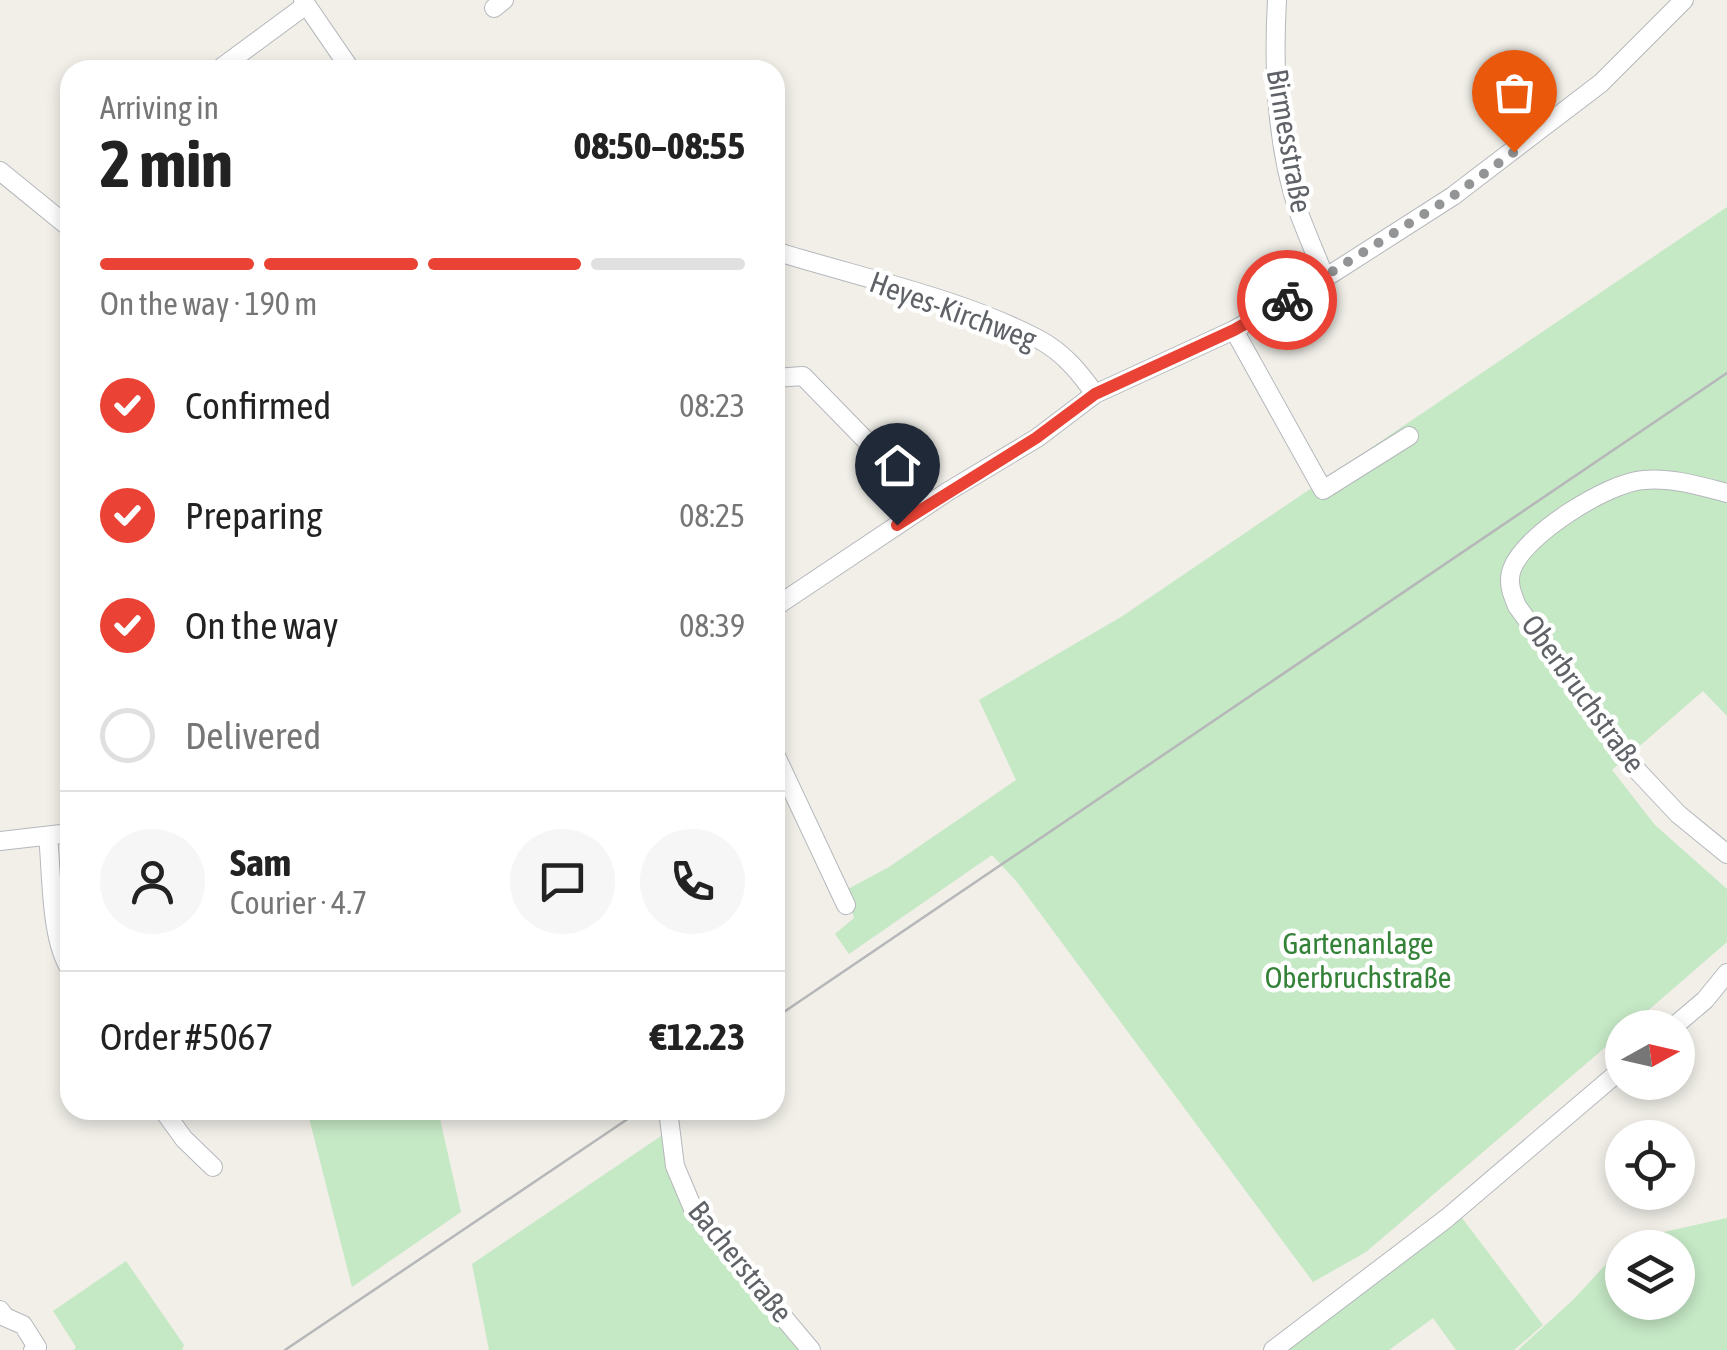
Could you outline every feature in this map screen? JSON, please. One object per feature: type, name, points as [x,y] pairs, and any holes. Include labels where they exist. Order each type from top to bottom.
[{"type":"street","name":"Birmesstraße","points":[[1277,0],[1274,54],[1284,147],[1298,211],[1325,278]]},
{"type":"street","points":[[785,599],[1036,438],[1095,394],[1234,330],[1325,278],[1453,196],[1600,82],[1684,0]]},
{"type":"street","points":[[231,60],[304,2],[343,60]]},
{"type":"street","points":[[0,171],[60,214]]},
{"type":"street","name":"Heyes-Kirchweg","points":[[785,254],[916,294],[1040,340],[1076,367],[1095,394]]},
{"type":"street","points":[[1234,330],[1323,490],[1409,436]]},
{"type":"street","points":[[785,377],[803,376],[928,504]]},
{"type":"street","name":"Oberbruchstraße","points":[[1727,493],[1662,480],[1618,485],[1535,540],[1518,556],[1510,572],[1510,588],[1518,606],[1632,765],[1678,814],[1727,854]]},
{"type":"street","points":[[785,775],[846,905]]},
{"type":"street","points":[[0,842],[60,834]]},
{"type":"street","points":[[48,836],[60,946]]},
{"type":"street","points":[[1693,1010],[1727,973]]},
{"type":"street","points":[[1273,1350],[1446,1218],[1605,1083]]},
{"type":"street","points":[[170,1120],[213,1168]]},
{"type":"street","name":"Bacherstraße","points":[[669,1120],[675,1166],[694,1211],[811,1350]]},
{"type":"street","points":[[0,1310],[5,1317],[23,1325],[37,1347],[33,1350]]},
{"type":"green space","name":"Gartenanlage Oberbruchstraße","points":[[1727,207],[1727,716],[1703,691],[1612,770],[1655,825],[1727,889],[1727,942],[1649,1010],[1605,1010],[1605,1048],[1366,1252],[1313,1282],[1017,882],[992,855],[849,954],[835,934],[854,918],[846,890],[889,867],[1016,780],[979,700],[1121,617]]},
{"type":"green space","points":[[310,1120],[440,1120],[461,1212],[352,1287]]},
{"type":"green space","points":[[664,1134],[672,1177],[806,1350],[489,1350],[472,1264]]},
{"type":"green space","points":[[1459,1214],[1543,1325],[1514,1350],[1456,1350],[1433,1318],[1389,1350],[1283,1350]]},
{"type":"green space","points":[[1727,1218],[1727,1350],[1518,1350],[1605,1265],[1605,1320],[1695,1320],[1695,1230],[1673,1230]]},
{"type":"green space","points":[[126,1261],[184,1345],[182,1350],[74,1350],[76,1347],[53,1311]]},
{"type":"tram line","points":[[785,1011],[1727,373]]},
{"type":"tram line","points":[[285,1350],[626,1120]]},
{"type":"way so far","points":[[1287,300],[1453,196],[1514,152]]},
{"type":"route","points":[[897,525],[1036,438],[1095,394],[1234,330],[1287,300]]}]
